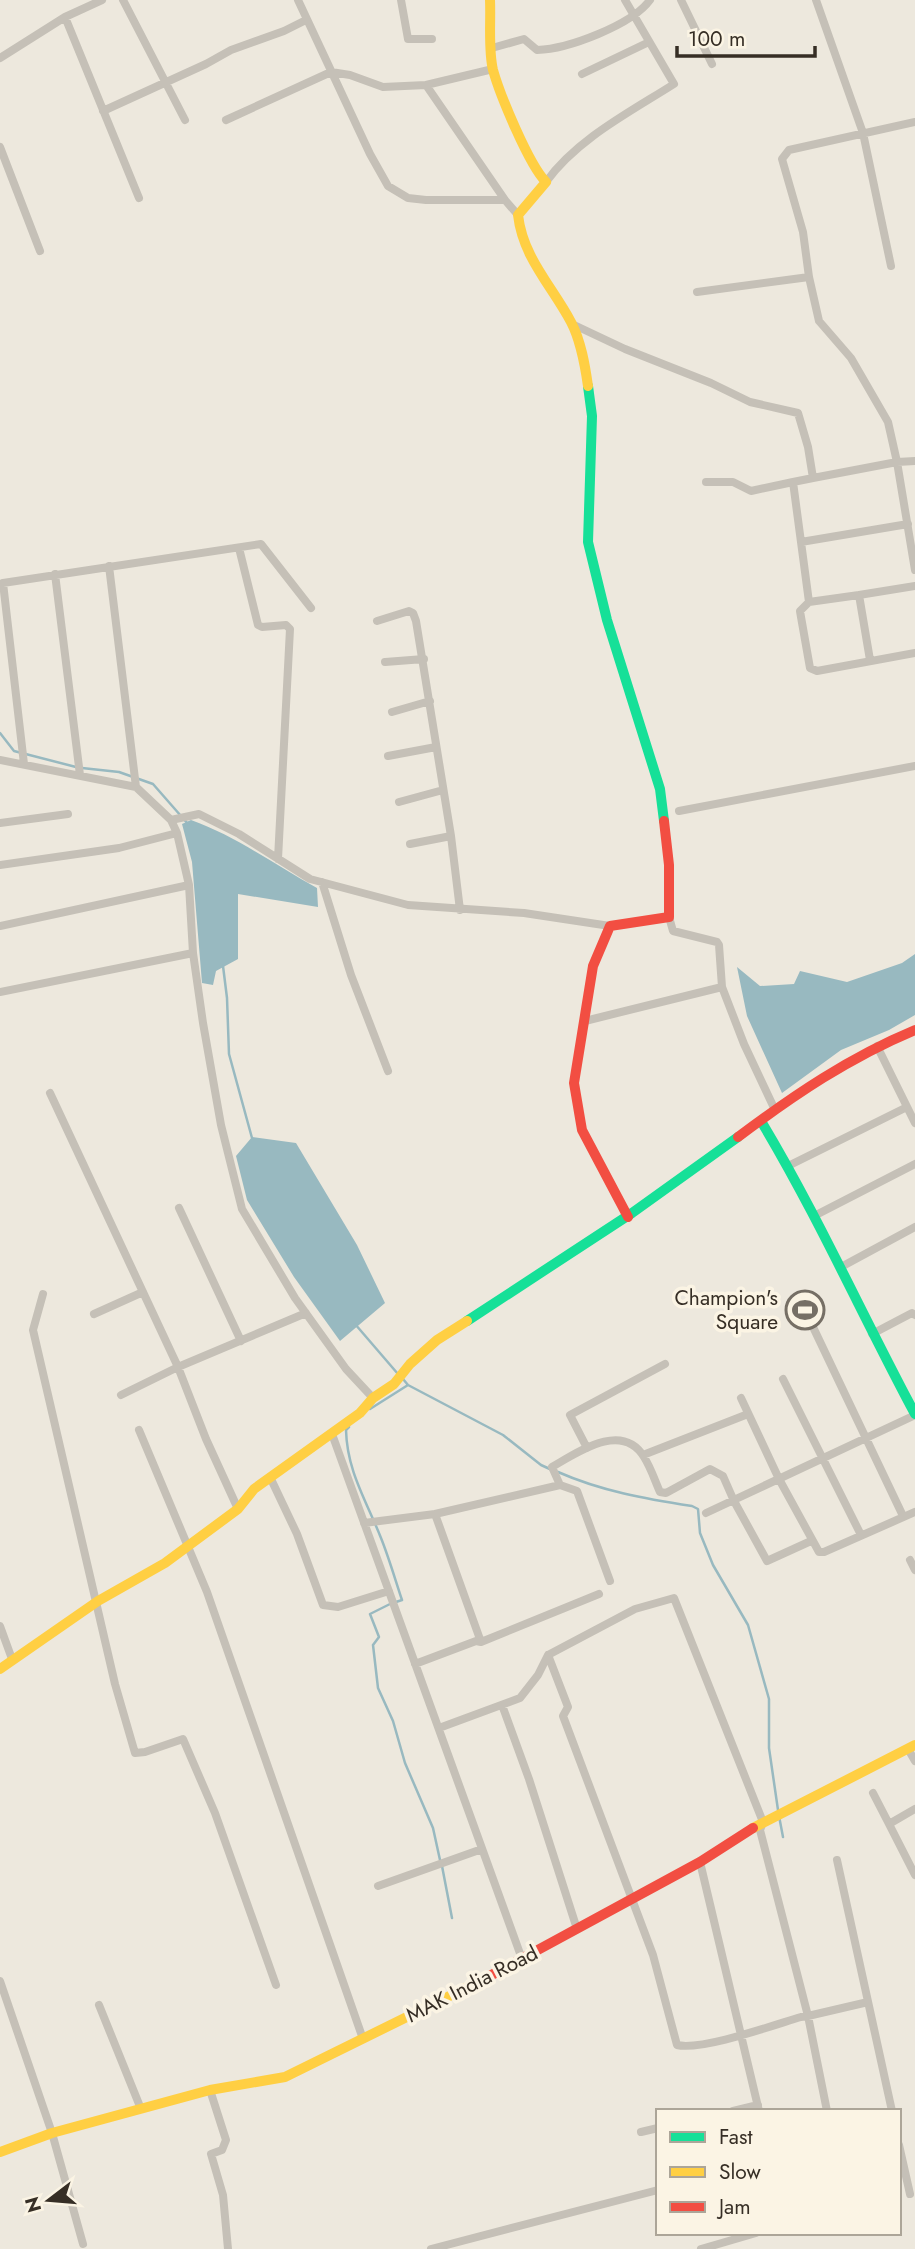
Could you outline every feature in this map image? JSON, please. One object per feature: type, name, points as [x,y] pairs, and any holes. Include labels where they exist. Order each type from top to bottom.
[{"type":"street","points":[[0,58],[65,17],[102,0]]},
{"type":"street","points":[[123,0],[185,120]]},
{"type":"street","points":[[298,0],[388,187],[408,198],[505,200]]},
{"type":"street","points":[[401,0],[408,39],[432,39]]},
{"type":"street","points":[[490,0],[493,69],[519,135],[538,174],[546,182]]},
{"type":"street","points":[[518,215],[564,161],[597,135],[674,84],[625,0]]},
{"type":"street","points":[[492,48],[524,39],[537,50],[550,50],[583,40],[634,15],[650,0]]},
{"type":"street","points":[[681,0],[712,64]]},
{"type":"street","points":[[816,0],[863,134],[891,265]]},
{"type":"street","points":[[65,17],[139,198]]},
{"type":"street","points":[[103,111],[231,50],[306,20]]},
{"type":"street","points":[[582,74],[649,42]]},
{"type":"street","points":[[226,120],[331,72],[365,79],[383,87],[426,85],[493,69]]},
{"type":"street","points":[[426,85],[518,215],[520,233],[531,260],[572,324],[585,366],[592,416],[589,542],[607,620],[660,789],[669,865],[669,917],[673,931],[716,942],[720,952],[722,987],[744,1044],[775,1110]]},
{"type":"street","points":[[915,122],[789,150],[782,159],[803,232],[808,277],[819,321],[850,358],[888,422],[915,570]]},
{"type":"street","points":[[0,147],[40,251]]},
{"type":"street","points":[[697,292],[808,277]]},
{"type":"street","points":[[572,324],[750,402],[798,413],[813,478]]},
{"type":"street","points":[[706,482],[733,482],[751,491],[897,461],[915,461]]},
{"type":"street","points":[[793,482],[809,602]]},
{"type":"street","points":[[801,542],[908,524]]},
{"type":"street","points":[[23,757],[3,583],[261,544],[311,608]]},
{"type":"street","points":[[239,548],[258,625],[286,625],[290,629],[278,859]]},
{"type":"street","points":[[109,566],[135,781]]},
{"type":"street","points":[[54,575],[79,770]]},
{"type":"street","points":[[915,586],[809,602],[800,611],[810,668],[817,671],[915,653]]},
{"type":"street","points":[[859,595],[870,660]]},
{"type":"street","points":[[377,621],[412,611],[424,659],[460,910]]},
{"type":"street","points":[[385,662],[424,659]]},
{"type":"street","points":[[392,712],[430,701]]},
{"type":"street","points":[[388,756],[436,747]]},
{"type":"street","points":[[0,760],[23,757],[135,781],[179,819]]},
{"type":"street","points":[[679,811],[915,766]]},
{"type":"street","points":[[399,802],[443,790]]},
{"type":"street","points":[[0,823],[68,814]]},
{"type":"street","points":[[179,819],[199,814],[239,834],[310,879],[408,905],[524,913],[610,926],[669,917]]},
{"type":"street","points":[[179,819],[177,833],[189,885],[193,953],[202,1023],[221,1125],[242,1209],[306,1313],[346,1369],[373,1398]]},
{"type":"street","points":[[0,865],[119,848],[177,833]]},
{"type":"street","points":[[410,844],[451,836]]},
{"type":"street","points":[[322,882],[351,975],[388,1071]]},
{"type":"street","points":[[0,926],[189,885]]},
{"type":"street","points":[[610,926],[593,966],[574,1083],[582,1130],[628,1217]]},
{"type":"street","points":[[0,992],[193,953]]},
{"type":"street","points":[[586,1021],[722,987]]},
{"type":"street","points":[[0,1669],[98,1601],[165,1563],[238,1509],[254,1489],[332,1434],[373,1398],[394,1384],[437,1340],[628,1217],[825,1073],[877,1046],[914,1032]]},
{"type":"street","points":[[877,1046],[915,1123]]},
{"type":"street","points":[[50,1093],[178,1367],[206,1440],[238,1509]]},
{"type":"street","points":[[788,1166],[907,1107]]},
{"type":"street","points":[[706,1513],[915,1415],[872,1334],[841,1266],[761,1121]]},
{"type":"street","points":[[814,1216],[915,1164]]},
{"type":"street","points":[[179,1208],[241,1340]]},
{"type":"street","points":[[841,1266],[915,1227]]},
{"type":"street","points":[[94,1314],[143,1292]]},
{"type":"street","points":[[43,1294],[33,1330],[98,1601],[115,1684],[135,1753],[183,1739],[215,1813],[276,1985]]},
{"type":"street","points":[[121,1395],[178,1367],[306,1313]]},
{"type":"street","points":[[872,1334],[912,1313],[915,1315]]},
{"type":"street","points":[[813,1327],[903,1516]]},
{"type":"street","points":[[587,1448],[570,1415],[665,1364]]},
{"type":"street","points":[[783,1379],[861,1535]]},
{"type":"street","points":[[741,1398],[779,1479],[819,1552],[915,1511]]},
{"type":"street","points":[[643,1455],[748,1414]]},
{"type":"street","points":[[139,1430],[207,1592],[363,2039]]},
{"type":"street","points":[[332,1434],[522,1959]]},
{"type":"street","points":[[610,1581],[577,1492],[559,1483],[552,1467],[600,1442],[626,1442],[643,1455],[660,1492],[666,1493],[710,1469],[723,1476],[767,1561],[811,1541]]},
{"type":"street","points":[[270,1477],[297,1534],[323,1605],[338,1607],[389,1591]]},
{"type":"street","points":[[364,1523],[435,1514],[559,1483]]},
{"type":"street","points":[[435,1514],[481,1642]]},
{"type":"street","points":[[910,1560],[915,1570]]},
{"type":"street","points":[[415,1664],[476,1641],[481,1642],[599,1594]]},
{"type":"street","points":[[439,1728],[520,1698],[538,1675],[548,1655],[635,1609],[674,1598],[763,1822],[760,1830],[808,2016],[827,2109]]},
{"type":"street","points":[[0,1626],[12,1659]]},
{"type":"street","points":[[548,1655],[568,1707],[563,1716],[653,1955],[677,2045],[687,2046],[742,2035],[868,2002]]},
{"type":"street","points":[[502,1705],[577,1929]]},
{"type":"street","points":[[912,1747],[915,1761]]},
{"type":"street","name":"MAK India Road","points":[[0,2152],[52,2133],[210,2090],[285,2077],[464,1990],[700,1862],[763,1822],[912,1747]]},
{"type":"street","points":[[873,1793],[915,1875]]},
{"type":"street","points":[[890,1824],[915,1809]]},
{"type":"street","points":[[378,1886],[482,1849]]},
{"type":"street","points":[[837,1860],[892,2109]]},
{"type":"street","points":[[700,1862],[759,2108]]},
{"type":"street","points":[[0,1981],[52,2133],[82,2244]]},
{"type":"street","points":[[99,2005],[141,2109]]},
{"type":"street","points":[[210,2090],[226,2140],[222,2150],[211,2154],[223,2194],[228,2249]]},
{"type":"street","points":[[641,2132],[656,2128]]},
{"type":"street","points":[[901,2152],[913,2193]]},
{"type":"street","points":[[431,2249],[656,2191]]},
{"type":"street","points":[[701,2249],[728,2245],[751,2235]]},
{"type":"water","points":[[191,820],[240,842],[317,888],[318,907],[238,894],[238,959],[216,971],[213,985],[202,983],[192,862],[182,824]]},
{"type":"water","points":[[915,954],[915,1015],[889,1030],[841,1050],[782,1093],[747,1016],[737,967],[760,986],[794,984],[800,971],[847,982],[902,963]]},
{"type":"water","points":[[252,1137],[296,1143],[357,1245],[385,1303],[340,1341],[294,1277],[247,1200],[236,1156]]},
{"type":"waterway","points":[[0,733],[14,751],[76,767]]},
{"type":"waterway","points":[[82,768],[119,772],[153,784],[188,824]]},
{"type":"waterway","points":[[223,966],[229,1054],[252,1138]]},
{"type":"waterway","points":[[355,1324],[398,1374]]},
{"type":"waterway","points":[[403,1379],[408,1385],[503,1435],[541,1465],[552,1470]]},
{"type":"waterway","points":[[370,1409],[408,1385]]},
{"type":"waterway","points":[[349,1427],[346,1430],[350,1459],[402,1600],[396,1602]]},
{"type":"waterway","points":[[558,1472],[607,1489],[698,1509],[700,1533],[713,1565],[748,1625],[769,1699],[769,1748],[778,1810]]},
{"type":"waterway","points":[[390,1604],[370,1614],[379,1637],[373,1645],[378,1688],[393,1721],[405,1763],[433,1828],[440,1860]]},
{"type":"waterway","points":[[779,1816],[783,1837]]},
{"type":"waterway","points":[[442,1866],[452,1918]]},
{"type":"traffic: fast","points":[[588,386],[592,416],[588,542],[607,620],[660,789],[664,821]]},
{"type":"traffic: fast","points":[[761,1121],[802,1193],[915,1414]]},
{"type":"traffic: fast","points":[[467,1321],[632,1213],[738,1137]]},
{"type":"traffic: slow","points":[[490,0],[493,70],[524,146],[546,182],[518,215],[521,230],[532,258],[574,329],[588,386]]},
{"type":"traffic: slow","points":[[0,1669],[98,1601],[165,1563],[238,1509],[254,1489],[360,1413],[373,1398],[394,1384],[410,1364],[437,1340],[467,1321]]},
{"type":"traffic: slow","points":[[753,1828],[915,1745]]},
{"type":"traffic: slow","points":[[0,2152],[52,2133],[210,2090],[285,2077],[486,1978]]},
{"type":"traffic: jam","points":[[628,1217],[582,1130],[574,1083],[593,966],[610,926],[669,917],[669,865],[664,821]]},
{"type":"traffic: jam","points":[[738,1137],[823,1078],[868,1052],[915,1030]]},
{"type":"traffic: jam","points":[[486,1978],[700,1862],[753,1828]]},
{"type":"place","name":"Champion's Square","points":[[805,1310]]}]
